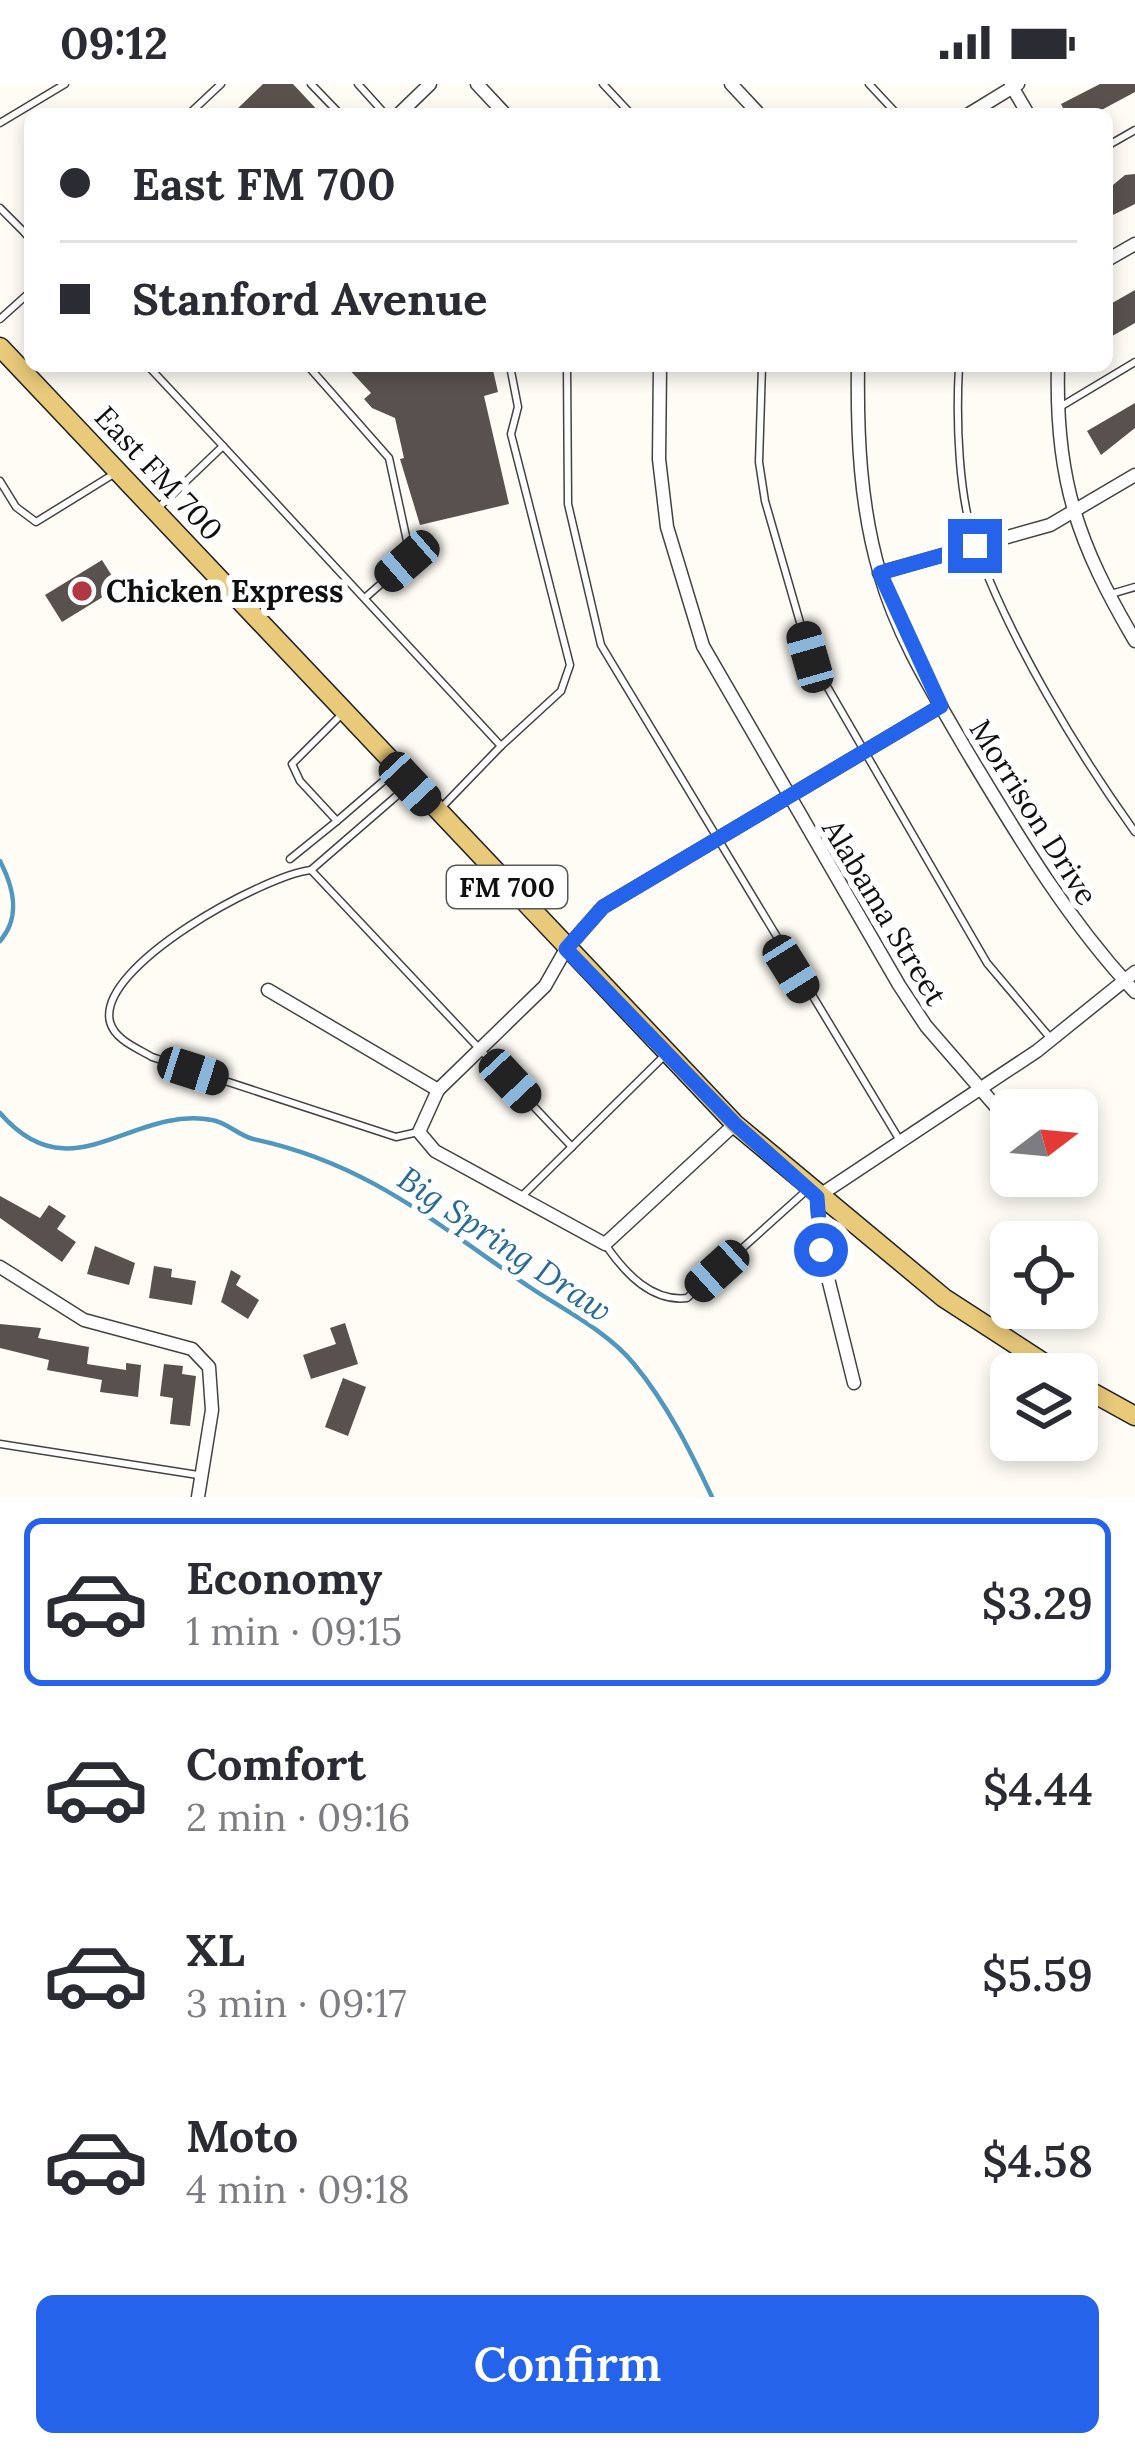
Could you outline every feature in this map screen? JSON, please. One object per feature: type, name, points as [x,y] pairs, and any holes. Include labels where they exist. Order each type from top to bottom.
[{"type":"main road","name":"East FM 700","points":[[0,347],[735,1124],[812,1193],[944,1298],[1028,1353]]},
{"type":"main road","points":[[1098,1396],[1135,1416]]},
{"type":"street","points":[[406,108],[430,84]]},
{"type":"street","points":[[478,84],[500,108]]},
{"type":"street","points":[[731,84],[753,108]]},
{"type":"street","points":[[978,108],[1014,85]]},
{"type":"street","name":"Alabama Street","points":[[660,372],[659,459],[682,589],[729,699],[926,1026],[990,1100]]},
{"type":"street","name":"Morrison Drive","points":[[858,372],[860,467],[880,573],[941,706],[1071,920],[1132,982]]},
{"type":"street","points":[[1058,372],[1060,469],[1071,515],[1135,641]]},
{"type":"street","points":[[880,573],[1071,515],[1135,475]]},
{"type":"street","points":[[735,1124],[604,1244],[435,1151],[419,1132],[438,1090],[545,986],[566,949],[603,907],[941,706]]},
{"type":"street","points":[[854,1383],[812,1193],[981,1090],[1132,982]]},
{"type":"street","points":[[268,990],[438,1090]]},
{"type":"street","points":[[0,1267],[84,1320],[192,1349],[209,1367],[212,1409],[198,1497]]},
{"type":"lane","points":[[25,108],[66,84]]},
{"type":"lane","points":[[195,108],[221,84]]},
{"type":"lane","points":[[311,84],[334,108]]},
{"type":"lane","points":[[358,84],[380,108]]},
{"type":"lane","points":[[603,84],[625,108]]},
{"type":"lane","points":[[869,84],[891,108]]},
{"type":"lane","points":[[0,208],[24,229]]},
{"type":"lane","points":[[0,319],[24,297]]},
{"type":"lane","points":[[1057,409],[1135,362]]},
{"type":"lane","points":[[154,372],[501,746]]},
{"type":"lane","points":[[313,372],[389,458],[410,550],[407,561],[366,597]]},
{"type":"lane","points":[[437,812],[561,691],[570,665],[511,434],[518,407],[510,372]]},
{"type":"lane","points":[[567,372],[568,504],[596,630],[613,671],[899,1140]]},
{"type":"lane","points":[[762,372],[760,462],[765,502],[810,657],[987,963],[1052,1040]]},
{"type":"lane","points":[[959,372],[956,420],[975,546],[1034,667],[1135,832]]},
{"type":"lane","points":[[154,512],[223,446]]},
{"type":"lane","points":[[0,481],[16,506],[36,522],[117,472]]},
{"type":"lane","points":[[1108,595],[1135,587]]},
{"type":"lane","points":[[337,820],[299,781],[292,764],[344,713]]},
{"type":"lane","points":[[290,860],[337,820],[404,776]]},
{"type":"lane","points":[[404,776],[310,870],[273,881],[150,955],[114,995],[110,1023],[119,1037],[152,1058],[396,1137],[419,1132]]},
{"type":"lane","points":[[310,870],[572,1147]]},
{"type":"lane","points":[[520,1198],[666,1053]]},
{"type":"lane","points":[[604,1244],[647,1289],[670,1300],[687,1298],[812,1193]]},
{"type":"lane","points":[[0,1444],[201,1475]]},
{"type":"building","points":[[263,84],[293,84],[315,108],[238,108]]},
{"type":"building","points":[[1100,84],[1135,84],[1135,92],[1105,108],[1063,108],[1061,104]]},
{"type":"building","points":[[1135,174],[1135,204],[1113,215],[1113,185]]},
{"type":"building","points":[[1135,290],[1135,323],[1113,336],[1113,303]]},
{"type":"building","points":[[352,372],[493,372],[498,392],[484,396],[509,504],[420,525],[400,459],[404,458],[395,418],[372,408],[364,399],[371,393]]},
{"type":"building","points":[[1135,403],[1135,428],[1101,455],[1087,431]]},
{"type":"building","name":"Chicken Express","points":[[102,560],[119,587],[62,622],[45,595]]},
{"type":"building","points":[[0,1196],[40,1218],[49,1205],[66,1216],[57,1229],[76,1242],[62,1262],[0,1218]]},
{"type":"building","points":[[95,1246],[135,1263],[129,1285],[87,1274]]},
{"type":"building","points":[[154,1266],[172,1269],[171,1277],[196,1281],[192,1305],[149,1298]]},
{"type":"building","points":[[231,1270],[241,1276],[236,1285],[259,1300],[248,1319],[221,1302]]},
{"type":"building","points":[[345,1323],[358,1364],[311,1379],[303,1355],[336,1344],[330,1328]]},
{"type":"building","points":[[0,1324],[41,1328],[38,1338],[89,1347],[87,1364],[126,1370],[126,1363],[141,1365],[138,1397],[100,1392],[102,1380],[47,1370],[49,1360],[0,1348]]},
{"type":"building","points":[[164,1364],[183,1366],[182,1374],[196,1376],[190,1426],[170,1424],[173,1398],[160,1396]]},
{"type":"building","points":[[343,1378],[366,1387],[348,1436],[325,1427]]},
{"type":"waterway","name":"Big Spring Draw","points":[[0,861],[13,902],[11,922],[0,941]]},
{"type":"waterway","name":"Big Spring Draw","points":[[0,1113],[26,1137],[52,1147],[77,1148],[155,1124],[212,1120],[366,1180],[432,1219],[623,1352],[667,1411],[712,1497]]},
{"type":"place","name":"Chicken Express","points":[[82,591]]},
{"type":"route","points":[[821,1250],[817,1197],[735,1124],[566,949],[603,907],[941,706],[894,614],[880,573],[975,546]]}]
